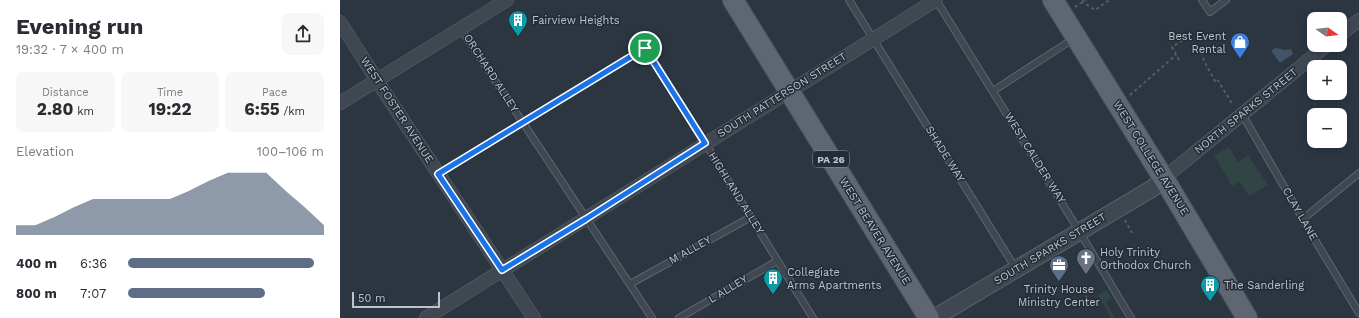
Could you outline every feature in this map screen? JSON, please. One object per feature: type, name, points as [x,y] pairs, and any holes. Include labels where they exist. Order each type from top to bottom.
[{"type":"main road","name":"WEST BEAVER AVENUE","points":[[733,0],[929,318]]},
{"type":"main road","name":"WEST COLLEGE AVENUE","points":[[1053,0],[1164,178],[1247,318]]},
{"type":"street","points":[[340,103],[462,29],[491,4],[507,0]]},
{"type":"street","name":"SOUTH PATTERSON STREET","points":[[426,318],[936,0]]},
{"type":"street","name":"WEST FOSTER AVENUE","points":[[340,22],[438,174],[534,318]]},
{"type":"street","points":[[1347,31],[1357,26]]},
{"type":"street","name":"NORTH SPARKS STREET","points":[[1164,178],[1237,109],[1318,52]]},
{"type":"street","name":"SOUTH SPARKS STREET","points":[[934,318],[1153,188],[1164,178]]},
{"type":"lane","name":"SHADE WAY","points":[[849,0],[1016,269]]},
{"type":"lane","name":"WEST CALDER WAY","points":[[936,0],[1131,318]]},
{"type":"lane","points":[[1202,0],[1210,12],[1226,0]]},
{"type":"lane","name":"ORCHARD ALLEY","points":[[462,29],[652,318]]},
{"type":"lane","points":[[992,91],[1076,37]]},
{"type":"lane","name":"HIGHLAND ALLEY","points":[[523,122],[645,48],[813,318]]},
{"type":"lane","name":"CLAY LANE","points":[[1237,109],[1359,313]]},
{"type":"lane","points":[[438,174],[523,122]]},
{"type":"lane","points":[[1303,219],[1359,173]]},
{"type":"lane","name":"M ALLEY","points":[[630,284],[751,217]]},
{"type":"lane","name":"L ALLEY","points":[[679,318],[777,261]]},
{"type":"path","points":[[1075,7],[1086,0]]},
{"type":"path","points":[[1083,1],[1095,10],[1109,0]]},
{"type":"path","points":[[1179,60],[1172,47],[1186,38]]},
{"type":"path","points":[[1201,52],[1204,61],[1215,80],[1217,79],[1237,109]]},
{"type":"path","points":[[1127,97],[1176,55]]},
{"type":"path","points":[[1127,224],[1132,233]]},
{"type":"path","points":[[1084,289],[1082,290],[1088,300],[1084,302]]},
{"type":"green space","points":[[1229,147],[1238,162],[1248,155],[1268,185],[1249,196],[1240,182],[1232,186],[1214,155]]},
{"type":"green space","points":[[1107,290],[1112,298],[1106,302],[1115,318],[1111,318],[1098,295]]},
{"type":"water","points":[[1276,48],[1285,50],[1291,49],[1293,54],[1280,63],[1272,52],[1272,50]]},
{"type":"place","name":"Fairview Heights","points":[[518,37]]},
{"type":"place","name":"Best Event Rental","points":[[1240,59]]},
{"type":"place","name":"Holy Trinity Orthodox Church","points":[[1086,275]]},
{"type":"place","name":"Trinity House Ministry Center","points":[[1059,282]]},
{"type":"place","name":"Collegiate Arms Apartments","points":[[773,295]]},
{"type":"place","name":"The Sanderling","points":[[1210,302]]},
{"type":"route","points":[[645,48],[705,143],[586,219],[502,270],[438,174],[645,48]]}]
